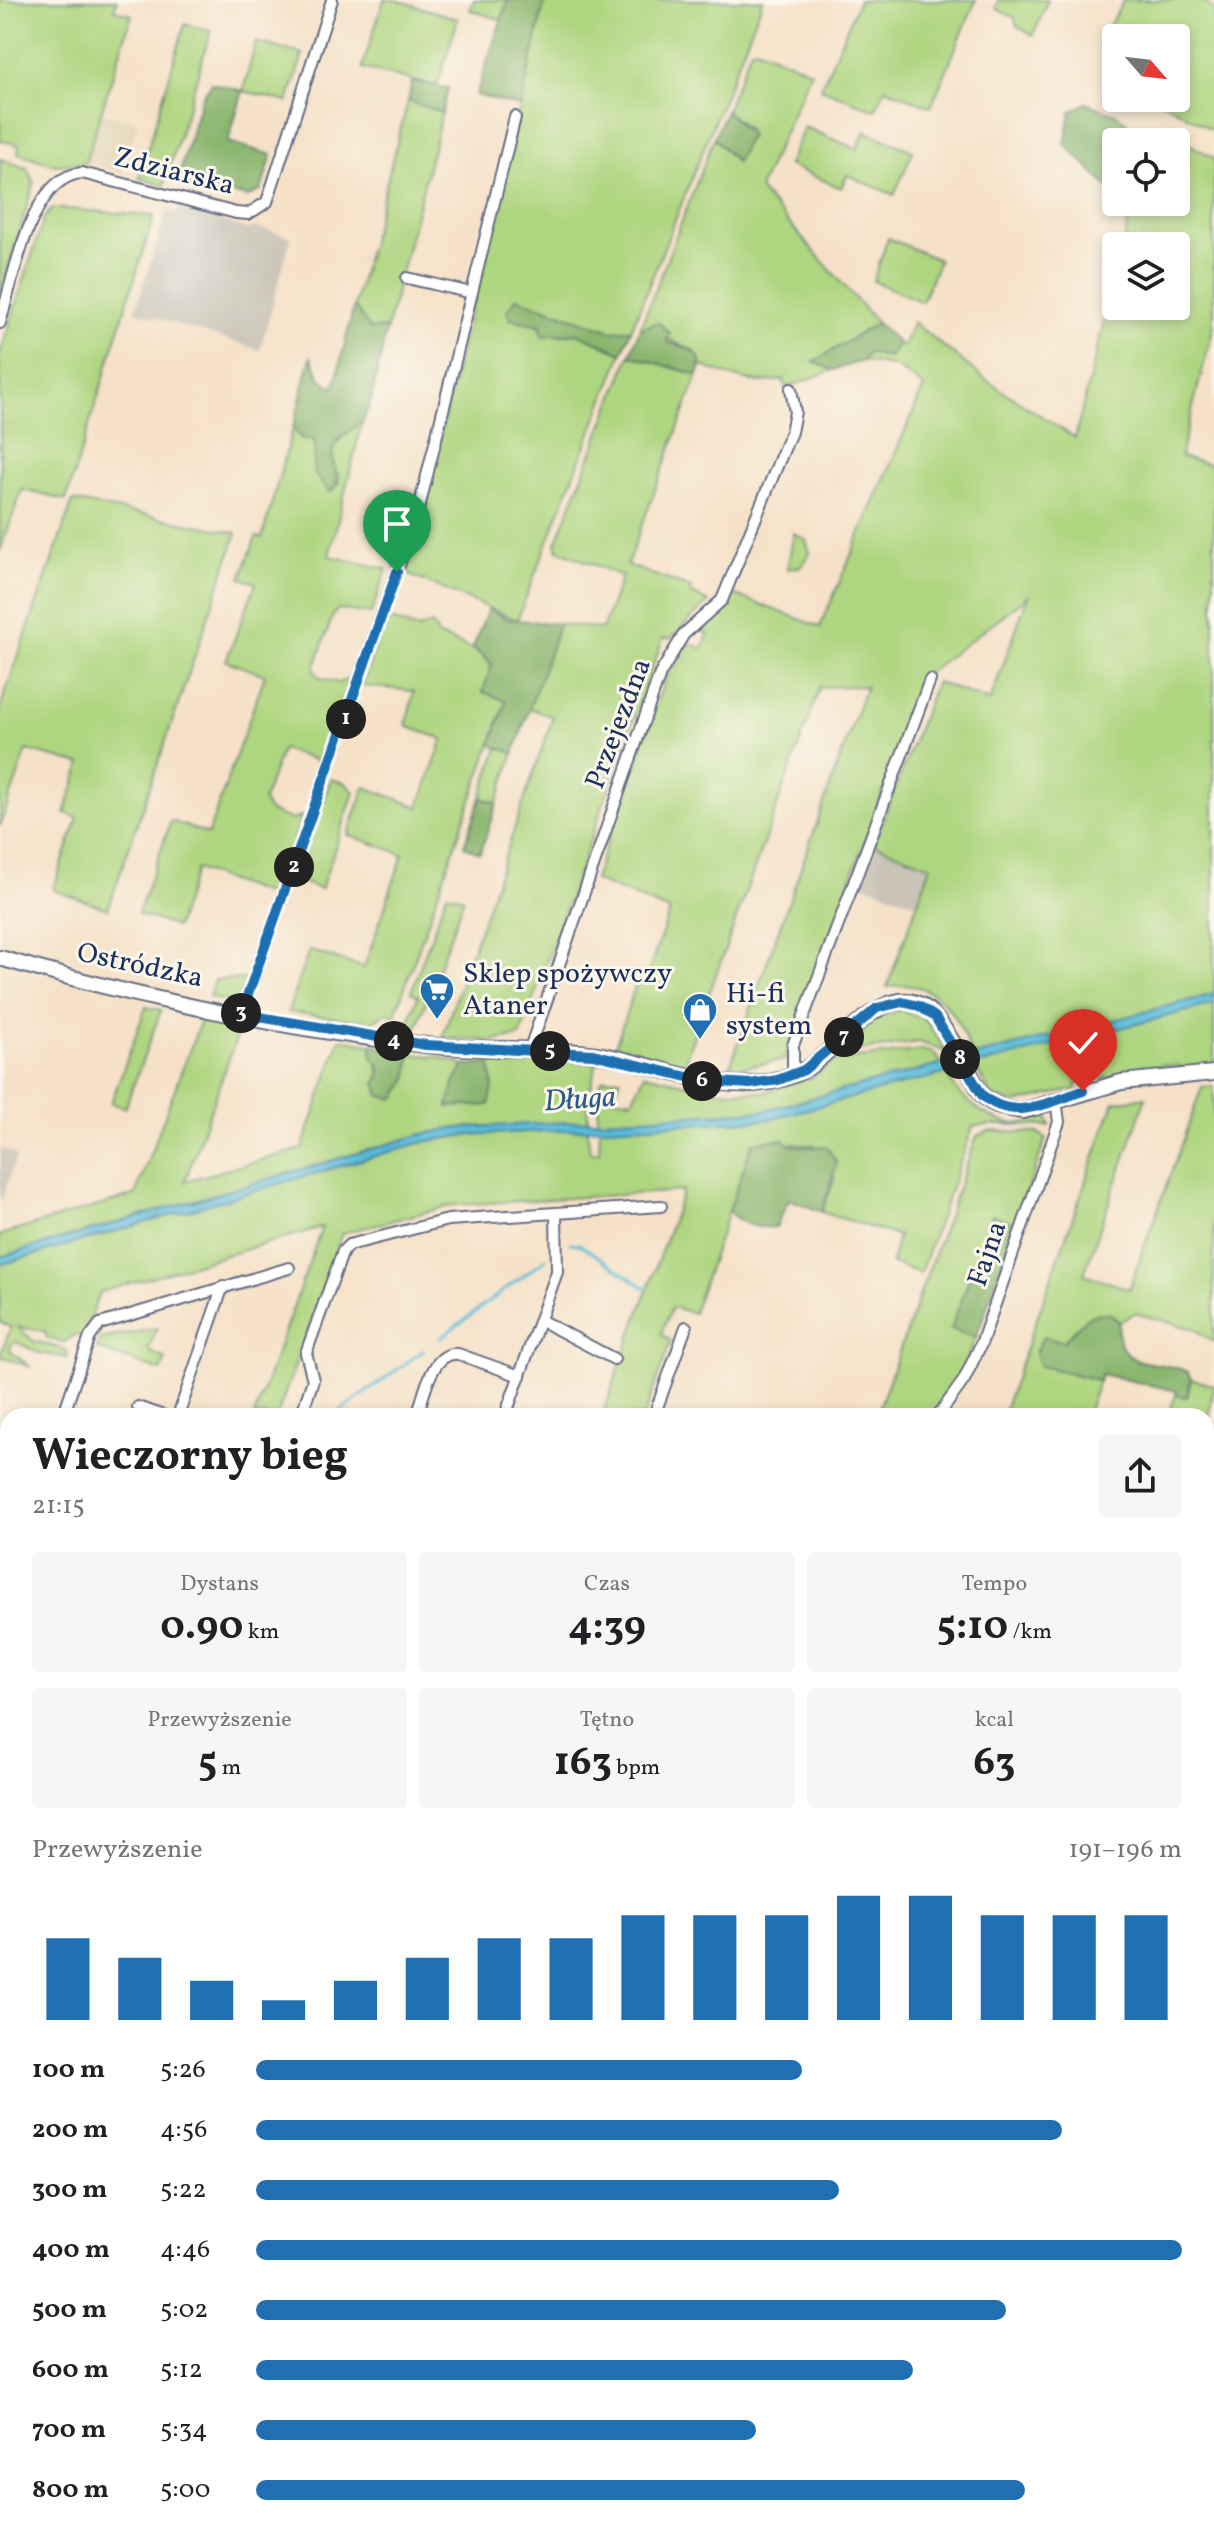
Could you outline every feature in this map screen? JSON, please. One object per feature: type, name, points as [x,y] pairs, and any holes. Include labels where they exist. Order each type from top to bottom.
[{"type":"street","name":"Zdziarska","points":[[0,323],[36,209],[56,181],[71,174],[82,173],[236,213],[248,214],[267,202],[332,0]]},
{"type":"street","points":[[241,1014],[419,508],[515,117]]},
{"type":"street","points":[[407,278],[472,293]]},
{"type":"street","name":"Przejezdna","points":[[529,1051],[660,674],[684,634],[722,600],[791,432],[795,412],[791,389]]},
{"type":"street","points":[[793,1075],[793,1045],[930,680]]},
{"type":"street","name":"Ostródzka","points":[[0,958],[127,992],[241,1014],[417,1044],[593,1054],[718,1083],[763,1083],[793,1075],[814,1063],[877,1008],[895,1002],[911,1003],[927,1010],[982,1095],[1001,1107],[1023,1111],[1121,1082],[1214,1073]]},
{"type":"street","name":"Fajna","points":[[944,1408],[964,1380],[981,1344],[1059,1122],[1056,1100]]},
{"type":"street","points":[[304,1408],[313,1380],[306,1353],[343,1251],[349,1245],[448,1220],[661,1206]]},
{"type":"street","points":[[508,1408],[559,1266],[556,1213]]},
{"type":"street","points":[[66,1408],[90,1337],[107,1319],[289,1268]]},
{"type":"street","points":[[181,1408],[223,1286]]},
{"type":"street","points":[[540,1320],[614,1359]]},
{"type":"street","points":[[657,1408],[686,1327]]},
{"type":"street","points":[[420,1408],[436,1365],[448,1354],[458,1354],[520,1376]]},
{"type":"shaded area","points":[[101,112],[138,122],[122,173],[85,163]]},
{"type":"shaded area","points":[[181,208],[246,229],[256,227],[291,237],[260,350],[135,311],[167,211],[175,214]]},
{"type":"shaded area","points":[[874,844],[931,865],[917,904],[860,883]]},
{"type":"shaded area","points":[[0,1148],[17,1155],[0,1203]]},
{"type":"green space","points":[[0,0],[117,0],[114,10],[132,15],[85,163],[56,165],[18,153],[19,145],[0,140]]},
{"type":"green space","points":[[384,0],[397,0],[458,19],[437,86],[362,68]]},
{"type":"green space","points":[[474,0],[508,0],[502,20],[470,10]]},
{"type":"green space","points":[[508,0],[545,0],[521,107],[476,95]]},
{"type":"green space","points":[[545,0],[763,0],[631,330],[611,331],[517,298],[507,311],[558,336],[577,333],[622,353],[517,620],[407,574]]},
{"type":"green space","points":[[859,0],[976,0],[931,107],[885,88],[875,110],[821,88]]},
{"type":"green space","points":[[998,0],[1048,0],[1033,36],[1017,26],[1014,17],[996,9]]},
{"type":"green space","points":[[1124,0],[1200,0],[1214,9],[1214,131],[1180,112],[1190,112],[1190,24],[1110,24]]},
{"type":"green space","points":[[185,24],[211,31],[164,186],[139,178]]},
{"type":"green space","points":[[256,42],[303,54],[288,102],[243,91]]},
{"type":"green space","points":[[756,48],[811,71],[759,189],[877,323],[814,362],[833,370],[786,388],[783,379],[753,381],[702,366],[694,350],[640,329],[714,138],[736,162],[748,129],[726,111],[751,49]]},
{"type":"green space","points":[[412,82],[448,88],[442,113],[408,101]]},
{"type":"green space","points":[[212,83],[243,91],[228,142],[272,155],[261,190],[248,197],[177,182],[202,97]]},
{"type":"green space","points":[[408,101],[442,113],[387,328],[370,329],[354,306]]},
{"type":"green space","points":[[1086,103],[1102,109],[1102,112],[1118,115],[1131,128],[1102,128],[1102,181],[1065,144],[1071,112]]},
{"type":"green space","points":[[726,111],[750,135],[736,162],[714,138]]},
{"type":"green space","points":[[804,127],[857,149],[865,131],[913,151],[894,195],[847,175],[841,188],[788,165]]},
{"type":"green space","points":[[1190,145],[1214,158],[1214,325],[1180,457],[1214,465],[1214,994],[972,1057],[960,1027],[943,1002],[920,988],[904,985],[887,987],[931,866],[874,844],[936,682],[990,701],[1028,596],[926,674],[784,1060],[729,1069],[866,686],[820,687],[684,1063],[615,1047],[637,981],[644,983],[670,911],[594,880],[665,679],[671,667],[677,665],[685,642],[703,648],[708,634],[702,631],[725,611],[733,594],[820,627],[924,387],[896,367],[863,361],[867,353],[889,357],[898,343],[903,347],[913,322],[986,380],[1075,438],[1104,320],[1190,320],[1190,232],[1126,232],[1130,216],[1190,216]]},
{"type":"green space","points":[[0,159],[27,168],[34,183],[0,295]]},
{"type":"green space","points":[[53,208],[154,216],[66,500],[22,490],[0,551],[0,354],[44,218]]},
{"type":"green space","points":[[888,238],[939,260],[922,302],[873,281]]},
{"type":"green space","points":[[516,298],[611,331],[631,330],[622,353],[577,333],[542,336],[541,325],[510,319],[507,311]]},
{"type":"green space","points":[[354,306],[370,329],[387,328],[368,409],[364,418],[336,443],[333,450],[337,481],[330,493],[314,474],[315,440],[301,438],[293,428],[311,357],[321,379],[334,388]]},
{"type":"green space","points":[[658,322],[670,333],[667,342],[698,356],[698,375],[630,355],[640,329]]},
{"type":"green space","points":[[877,323],[898,343],[889,357],[868,353],[863,361],[833,370],[814,362]]},
{"type":"green space","points":[[630,355],[698,375],[627,565],[691,588],[690,593],[709,602],[670,639],[663,638],[520,1036],[492,1041],[442,1038],[553,717],[529,708],[559,624],[602,629],[622,576],[558,550],[556,544]]},
{"type":"green space","points":[[363,419],[329,556],[387,569],[371,614],[338,609],[333,615],[314,669],[320,678],[339,683],[349,678],[320,762],[282,749],[263,801],[269,811],[292,820],[302,816],[274,897],[196,869],[176,927],[138,914],[171,821],[208,834],[265,675],[226,661],[256,583],[241,578],[256,537],[262,538],[293,428],[301,438],[315,440],[314,474],[338,485],[333,452],[340,440]]},
{"type":"green space","points":[[73,501],[237,533],[108,909],[53,890],[78,818],[65,813],[81,764],[27,750],[0,826],[0,708]]},
{"type":"green space","points":[[794,533],[806,540],[810,553],[802,566],[787,569]]},
{"type":"green space","points":[[488,609],[508,619],[559,624],[514,753],[491,745],[506,701],[483,692],[492,663],[473,648]]},
{"type":"green space","points":[[386,618],[418,629],[432,624],[439,636],[476,652],[490,665],[506,701],[395,1015],[386,1012],[372,1022],[288,1012],[309,950],[364,968],[403,854],[348,835],[365,787],[419,807],[443,739],[406,726],[414,691],[362,686]]},
{"type":"green space","points":[[498,748],[514,753],[497,803],[481,798]]},
{"type":"green space","points":[[331,779],[345,783],[354,792],[321,889],[295,880]]},
{"type":"green space","points":[[481,798],[497,803],[480,853],[464,846]]},
{"type":"green space","points":[[447,893],[464,898],[416,1029],[407,1027],[418,996],[411,992]]},
{"type":"green space","points":[[246,979],[237,1003],[209,997],[215,980]]},
{"type":"green space","points":[[1214,1004],[1214,1068],[1181,1071],[1181,1066],[1160,1065],[1160,1068],[1077,1083],[1077,1089],[1015,1103],[992,1096],[974,1066]]},
{"type":"green space","points":[[146,1007],[161,1010],[125,1108],[111,1103]]},
{"type":"green space","points":[[900,1010],[926,1020],[947,1052],[919,1042],[836,1054],[875,1018]]},
{"type":"green space","points":[[202,1017],[241,1025],[185,1181],[302,1149],[340,1039],[371,1044],[380,1075],[407,1081],[411,1054],[440,1057],[465,1066],[455,1081],[493,1087],[490,1063],[511,1062],[512,1058],[597,1062],[588,1099],[588,1121],[457,1128],[423,1134],[0,1257],[0,1235],[135,1195]]},
{"type":"green space","points":[[371,1044],[411,1054],[407,1081],[394,1099],[380,1096],[376,1083],[380,1075],[379,1064],[372,1058]]},
{"type":"green space","points":[[922,1050],[933,1053],[943,1064],[762,1111],[597,1121],[603,1079],[621,1078],[614,1097],[632,1100],[645,1074],[714,1090],[764,1092],[813,1077],[835,1061]]},
{"type":"green space","points":[[490,1063],[493,1087],[489,1105],[448,1107],[455,1081],[465,1066]]},
{"type":"green space","points":[[947,1073],[958,1091],[988,1115],[1011,1123],[1023,1123],[1047,1114],[1050,1126],[997,1124],[973,1127],[920,1273],[891,1263],[898,1236],[822,1212],[835,1178],[815,1145],[753,1142],[693,1313],[672,1307],[661,1334],[671,1341],[647,1408],[605,1408],[683,1191],[454,1205],[342,1233],[280,1408],[257,1408],[322,1227],[100,1292],[83,1336],[75,1335],[64,1342],[47,1339],[45,1331],[18,1327],[33,1341],[67,1350],[68,1358],[39,1353],[17,1342],[11,1344],[10,1351],[31,1367],[0,1356],[11,1327],[0,1322],[0,1265],[423,1142],[467,1135],[587,1129],[590,1152],[599,1152],[600,1128],[766,1120]]},
{"type":"green space","points":[[1214,1086],[1214,1342],[1194,1329],[1135,1313],[1119,1322],[1111,1314],[1076,1328],[1040,1366],[1099,1380],[1089,1408],[1005,1408],[1114,1102],[1146,1097],[1084,1274],[1129,1289],[1202,1087]]},
{"type":"green space","points":[[989,1131],[1038,1133],[1046,1138],[1016,1224],[993,1215],[951,1329],[976,1338],[957,1380],[937,1408],[879,1408],[977,1136]]},
{"type":"green space","points":[[783,1139],[791,1146],[827,1147],[837,1163],[822,1212],[789,1199],[776,1227],[745,1223],[729,1211],[753,1142]]},
{"type":"green space","points":[[992,1215],[1016,1224],[976,1338],[951,1329]]},
{"type":"green space","points":[[1098,1313],[1111,1314],[1119,1322],[1119,1338],[1123,1350],[1130,1357],[1188,1372],[1191,1379],[1187,1397],[1176,1395],[1177,1391],[1101,1374],[1099,1380],[1040,1366],[1035,1353],[1043,1337],[1064,1341],[1086,1318]]},
{"type":"green space","points":[[157,1328],[148,1351],[166,1359],[161,1371],[97,1349],[101,1339]]},
{"type":"green space","points":[[1191,1379],[1214,1385],[1210,1408],[1171,1408],[1176,1395],[1187,1397]]},
{"type":"water","points":[[1214,994],[1214,1004],[766,1120],[467,1135],[423,1142],[0,1265],[0,1257],[423,1134],[457,1128],[762,1111]]},
{"type":"waterway","points":[[570,1243],[579,1244],[647,1289]]},
{"type":"waterway","points":[[440,1338],[546,1259]]},
{"type":"waterway","points":[[345,1408],[424,1350]]},
{"type":"place","name":"Sklep spożywczy Ataner","points":[[437,1021]]},
{"type":"place","name":"Hi-fi system","points":[[700,1041]]},
{"type":"route","points":[[397,572],[241,1014],[426,1045],[593,1054],[704,1081],[750,1084],[778,1080],[804,1070],[877,1008],[902,1002],[919,1006],[935,1017],[982,1095],[990,1102],[1023,1111],[1083,1091]]},
{"type":"water label","name":"Długa","points":[[580,1100]]}]
